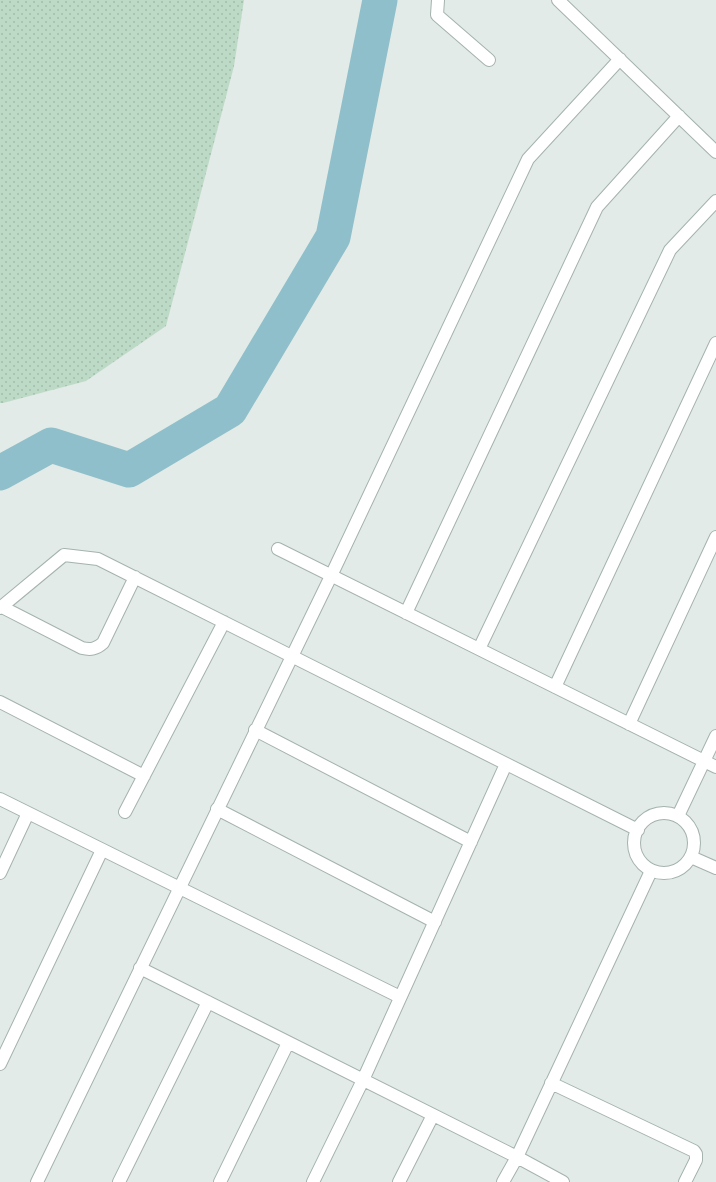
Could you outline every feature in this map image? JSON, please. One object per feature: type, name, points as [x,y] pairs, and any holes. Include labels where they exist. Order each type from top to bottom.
[{"type":"street","points":[[438,0],[437,15],[489,60]]},
{"type":"street","points":[[558,0],[716,152]]},
{"type":"street","points":[[37,1182],[178,888],[331,576],[528,159],[620,59]]},
{"type":"street","points":[[406,613],[597,207],[679,116]]},
{"type":"street","points":[[479,649],[670,250],[716,201]]},
{"type":"street","points":[[555,687],[716,343]]},
{"type":"street","points":[[629,724],[716,537]]},
{"type":"street","points":[[278,549],[716,767]]},
{"type":"street","points":[[135,577],[103,643],[96,648],[89,650],[82,648],[1,607],[64,555],[98,559],[135,577],[638,830]]},
{"type":"street","points":[[125,812],[224,622]]},
{"type":"street","points":[[0,702],[144,776]]},
{"type":"street","points":[[255,730],[471,842]]},
{"type":"street","points":[[678,816],[716,736]]},
{"type":"street","points":[[313,1182],[363,1080],[506,764]]},
{"type":"street","points":[[0,799],[400,997]]},
{"type":"street","points":[[217,809],[435,922]]},
{"type":"street","points":[[0,874],[28,813]]},
{"type":"street","points":[[667,813],[678,816],[688,824],[693,834],[695,846],[692,857],[684,866],[674,872],[662,874],[650,871],[641,863],[635,853],[634,841],[638,830],[645,820],[655,814],[667,813]]},
{"type":"street","points":[[0,1064],[102,850]]},
{"type":"street","points":[[692,857],[716,868]]},
{"type":"street","points":[[503,1182],[517,1157],[650,871]]},
{"type":"street","points":[[140,968],[517,1157],[563,1182]]},
{"type":"street","points":[[119,1182],[208,1002]]},
{"type":"street","points":[[220,1182],[288,1042]]},
{"type":"street","points":[[551,1083],[694,1151],[696,1154],[696,1160],[685,1182]]},
{"type":"street","points":[[399,1182],[433,1115]]},
{"type":"green space","points":[[0,0],[244,0],[234,66],[166,326],[86,381],[3,403],[0,403]]},
{"type":"waterway","points":[[0,473],[51,445],[129,470],[230,410],[333,237],[380,0]]}]
